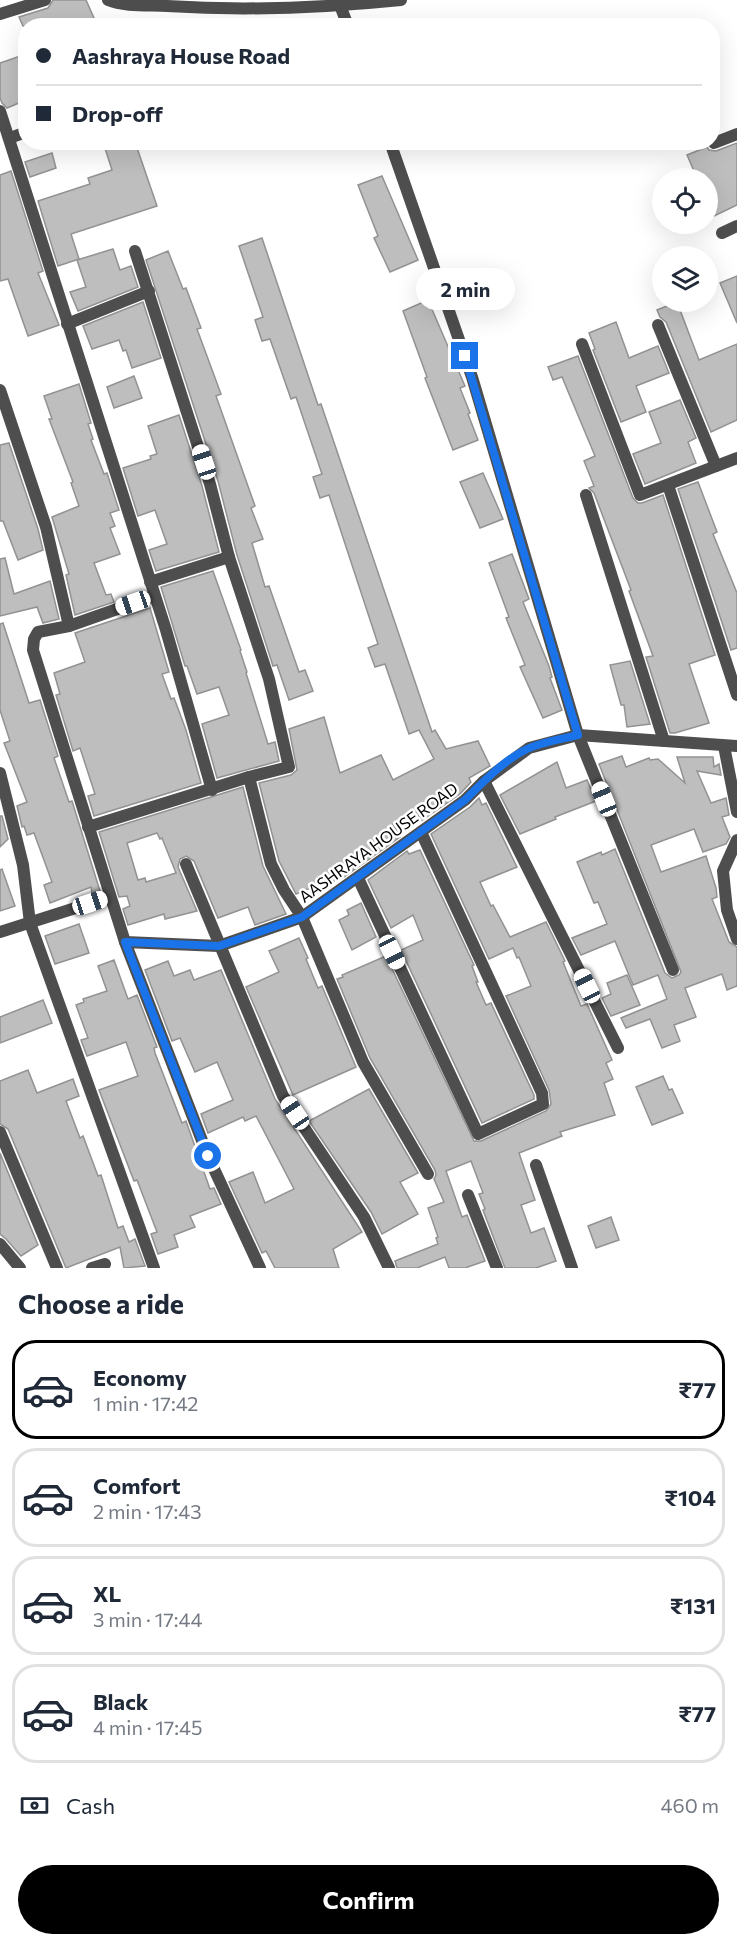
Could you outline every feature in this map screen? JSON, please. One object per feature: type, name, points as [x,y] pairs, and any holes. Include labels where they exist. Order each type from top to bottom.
[{"type":"street","points":[[0,14],[45,0]]},
{"type":"street","points":[[108,0],[147,5],[240,9],[401,0]]},
{"type":"street","points":[[339,3],[345,18]]},
{"type":"street","points":[[0,111],[166,630],[212,790]]},
{"type":"street","points":[[720,141],[737,134]]},
{"type":"street","points":[[10,138],[18,135]]},
{"type":"street","points":[[393,150],[472,377],[578,735],[673,970]]},
{"type":"street","points":[[722,233],[737,226]]},
{"type":"street","points":[[88,827],[249,777],[289,767],[269,679],[229,557],[210,483],[135,250]]},
{"type":"street","points":[[68,324],[149,291]]},
{"type":"street","points":[[658,325],[716,466]]},
{"type":"street","points":[[582,344],[640,495],[737,458]]},
{"type":"street","points":[[0,390],[46,527],[69,626]]},
{"type":"street","points":[[668,484],[737,695]]},
{"type":"street","points":[[586,495],[664,741]]},
{"type":"street","points":[[150,582],[229,557]]},
{"type":"street","points":[[154,596],[69,626],[38,632],[34,639],[33,650],[125,942],[208,1156],[260,1268]]},
{"type":"street","name":"AASHRAYA HOUSE ROAD","points":[[125,942],[219,946],[302,917],[465,800],[484,781],[529,748],[578,735],[731,746]]},
{"type":"street","points":[[731,746],[737,812]]},
{"type":"street","points":[[0,773],[23,865],[30,923],[154,1268]]},
{"type":"street","points":[[249,777],[271,864],[284,890],[302,917],[363,1062],[428,1174]]},
{"type":"street","points":[[484,781],[618,1048]]},
{"type":"street","points":[[358,878],[478,1134],[543,1104],[542,1093],[421,832]]},
{"type":"street","points":[[737,840],[723,871],[727,910],[737,939]]},
{"type":"street","points":[[186,864],[283,1096],[364,1217],[389,1268]]},
{"type":"street","points":[[0,932],[110,897]]},
{"type":"street","points":[[0,1132],[57,1268]]},
{"type":"street","points":[[536,1165],[572,1268]]},
{"type":"street","points":[[468,1195],[497,1268]]},
{"type":"street","points":[[0,1244],[20,1268]]},
{"type":"street","points":[[92,1268],[105,1264]]},
{"type":"building","points":[[53,0],[86,0],[94,18],[19,17],[48,8]]},
{"type":"building","points":[[18,57],[18,103],[7,108],[0,98],[0,63]]},
{"type":"building","points":[[737,143],[737,205],[718,214],[718,168],[693,168],[687,155],[700,150],[720,150]]},
{"type":"building","points":[[106,150],[138,150],[157,206],[71,234],[79,259],[58,266],[38,201],[90,184],[88,178],[112,170]]},
{"type":"building","points":[[52,153],[56,168],[30,177],[25,162]]},
{"type":"building","points":[[11,171],[43,271],[38,273],[59,325],[28,336],[8,279],[0,281],[0,175]]},
{"type":"building","points":[[382,176],[418,260],[390,272],[374,238],[378,236],[358,185]]},
{"type":"building","points":[[262,238],[432,732],[435,730],[446,749],[478,741],[490,766],[469,778],[471,782],[460,794],[421,821],[416,811],[393,824],[400,837],[344,877],[296,894],[279,861],[259,783],[291,775],[297,770],[289,729],[324,717],[340,773],[381,755],[393,780],[434,759],[419,730],[409,734],[385,664],[375,667],[368,648],[378,644],[329,495],[320,498],[313,477],[322,474],[296,397],[291,399],[270,339],[262,341],[255,320],[263,317],[239,246]]},
{"type":"building","points":[[113,249],[120,270],[131,266],[138,287],[78,311],[70,292],[86,287],[77,260]]},
{"type":"building","points":[[168,251],[183,289],[186,288],[201,328],[197,329],[221,394],[216,396],[255,506],[251,508],[263,539],[252,543],[265,587],[269,586],[299,672],[305,670],[313,691],[289,700],[277,665],[273,666],[237,555],[218,481],[146,260]]},
{"type":"building","points":[[737,276],[737,323],[720,283]]},
{"type":"building","points":[[428,300],[465,386],[460,388],[478,440],[453,450],[425,378],[427,377],[403,311]]},
{"type":"building","points":[[143,302],[161,358],[132,368],[126,350],[123,351],[119,340],[92,349],[83,326]]},
{"type":"building","points":[[658,312],[681,312],[699,360],[737,344],[737,420],[711,432],[666,322]]},
{"type":"building","points":[[616,322],[629,358],[658,346],[669,373],[636,386],[646,412],[621,422],[593,350],[595,349],[589,333]]},
{"type":"building","points":[[578,356],[633,498],[638,503],[642,503],[663,495],[715,655],[689,664],[709,723],[670,733],[646,657],[653,656],[629,591],[631,590],[594,493],[589,488],[594,486],[584,461],[595,456],[562,377],[553,380],[548,367]]},
{"type":"building","points":[[134,376],[142,398],[114,408],[107,387]]},
{"type":"building","points":[[79,384],[91,423],[88,424],[93,439],[91,440],[104,474],[107,473],[119,510],[110,513],[115,526],[110,528],[120,554],[94,563],[106,595],[111,594],[114,602],[75,615],[66,575],[69,574],[52,517],[79,506],[71,483],[73,482],[49,419],[52,419],[44,396]]},
{"type":"building","points":[[680,400],[696,438],[688,442],[696,463],[645,484],[633,454],[661,443],[649,412]]},
{"type":"building","points":[[179,415],[202,486],[219,552],[156,571],[149,550],[167,544],[155,510],[138,516],[123,468],[151,459],[150,456],[157,454],[148,426]]},
{"type":"building","points":[[9,443],[43,550],[18,560],[3,521],[0,521],[0,445]]},
{"type":"building","points":[[483,473],[503,519],[480,528],[460,482]]},
{"type":"building","points":[[698,482],[717,532],[713,534],[737,593],[737,648],[731,650],[678,489]]},
{"type":"building","points":[[512,554],[529,599],[523,602],[549,666],[552,677],[550,678],[562,710],[543,718],[520,667],[525,665],[506,618],[509,617],[489,563]]},
{"type":"building","points":[[5,558],[14,594],[50,581],[59,619],[43,623],[37,607],[0,616],[0,559]]},
{"type":"building","points":[[213,571],[241,650],[268,744],[275,742],[279,761],[217,778],[202,724],[229,715],[219,687],[197,694],[187,666],[185,666],[161,587]]},
{"type":"building","points":[[150,608],[169,672],[162,674],[186,730],[201,783],[94,816],[88,796],[95,794],[80,748],[73,751],[56,695],[60,694],[54,673],[85,662],[75,633]]},
{"type":"building","points":[[3,623],[29,703],[40,700],[58,756],[54,758],[69,802],[72,801],[100,891],[92,893],[91,887],[50,903],[44,885],[52,882],[34,833],[27,835],[24,826],[22,827],[17,806],[27,802],[4,743],[10,741],[0,710],[0,624]]},
{"type":"building","points":[[630,661],[650,724],[627,727],[624,705],[621,705],[610,665]]},
{"type":"building","points":[[622,756],[626,767],[649,758],[650,760],[658,759],[685,783],[677,757],[713,757],[714,767],[719,764],[721,775],[697,771],[711,803],[726,798],[729,815],[722,817],[730,837],[726,844],[703,852],[694,829],[651,845],[661,872],[706,856],[716,888],[717,897],[712,899],[729,942],[737,947],[737,986],[727,990],[722,974],[685,988],[696,1017],[674,1025],[680,1041],[662,1048],[650,1019],[626,1028],[621,1018],[667,999],[658,975],[633,985],[615,941],[581,955],[572,938],[607,924],[598,902],[594,903],[577,862],[615,849],[665,973],[672,978],[681,972],[599,764]]},
{"type":"building","points":[[557,762],[566,788],[587,780],[596,801],[520,834],[500,795]]},
{"type":"building","points":[[243,787],[263,866],[286,914],[255,925],[248,907],[218,918],[194,861],[186,856],[180,859],[178,867],[197,911],[165,919],[164,914],[128,925],[123,909],[130,906],[127,896],[119,897],[99,832]],"holes":[[[157,833],[160,839],[162,838],[176,873],[146,882],[145,878],[138,880],[127,843]]]},
{"type":"building","points":[[479,798],[482,805],[486,803],[517,867],[480,882],[491,906],[493,905],[510,937],[546,922],[565,961],[563,962],[581,1006],[587,1004],[612,1060],[606,1063],[613,1079],[604,1083],[615,1115],[560,1132],[562,1136],[519,1153],[535,1200],[521,1205],[531,1233],[544,1228],[556,1261],[536,1268],[505,1268],[483,1210],[485,1209],[479,1194],[483,1193],[471,1161],[446,1171],[462,1217],[467,1215],[485,1261],[465,1268],[449,1268],[445,1257],[417,1268],[397,1268],[395,1261],[438,1244],[436,1238],[438,1237],[428,1208],[444,1202],[434,1179],[435,1170],[370,1058],[337,979],[386,956],[474,1141],[481,1141],[546,1111],[551,1104],[549,1090],[506,996],[531,986],[519,957],[517,958],[513,948],[489,959],[431,834]]},
{"type":"building","points":[[0,816],[2,816],[8,839],[0,847]]},
{"type":"building","points":[[420,850],[474,965],[472,966],[478,982],[476,982],[486,1005],[491,1003],[534,1095],[534,1099],[482,1123],[401,950],[423,940],[413,915],[391,928],[368,880],[407,851],[409,854]]},
{"type":"building","points":[[2,869],[15,906],[0,911],[0,870]]},
{"type":"building","points":[[361,903],[376,937],[352,950],[339,920],[349,915],[347,910]]},
{"type":"building","points":[[79,924],[89,953],[55,964],[45,936]]},
{"type":"building","points":[[299,938],[318,988],[322,986],[356,1067],[293,1095],[246,987],[279,972],[269,951]]},
{"type":"building","points":[[114,960],[128,999],[137,995],[157,1047],[154,1048],[155,1053],[182,1123],[186,1121],[210,1189],[214,1188],[221,1204],[190,1216],[195,1227],[174,1235],[178,1247],[158,1254],[151,1234],[157,1232],[137,1180],[134,1181],[99,1090],[138,1076],[126,1042],[87,1056],[81,1040],[88,1038],[76,1005],[84,1002],[83,999],[107,991],[98,966]]},
{"type":"building","points":[[168,961],[174,976],[190,970],[194,980],[221,970],[275,1099],[362,1232],[333,1249],[339,1268],[275,1268],[266,1251],[262,1253],[229,1182],[253,1172],[265,1203],[294,1189],[256,1116],[245,1121],[243,1117],[208,1133],[201,1114],[233,1100],[217,1062],[195,1072],[180,1038],[172,1041],[145,970]]},
{"type":"building","points":[[627,975],[640,1005],[611,1016],[602,998],[611,994],[607,983]]},
{"type":"building","points":[[43,1000],[52,1023],[0,1043],[0,1017]]},
{"type":"building","points":[[28,1070],[37,1093],[73,1079],[79,1096],[66,1101],[80,1138],[83,1136],[98,1176],[101,1175],[118,1228],[123,1226],[129,1242],[135,1239],[145,1266],[124,1268],[120,1247],[66,1268],[8,1129],[0,1124],[0,1081]]},
{"type":"building","points":[[663,1076],[683,1113],[652,1125],[636,1087]]},
{"type":"building","points":[[369,1089],[418,1173],[400,1182],[418,1214],[382,1234],[371,1212],[309,1121]]},
{"type":"building","points":[[0,1153],[38,1245],[21,1256],[0,1234]]},
{"type":"building","points":[[611,1217],[619,1240],[596,1248],[588,1226]]},
{"type":"route","points":[[208,1156],[125,942],[219,946],[302,917],[465,800],[484,781],[518,754],[529,748],[578,735],[465,356]]}]
